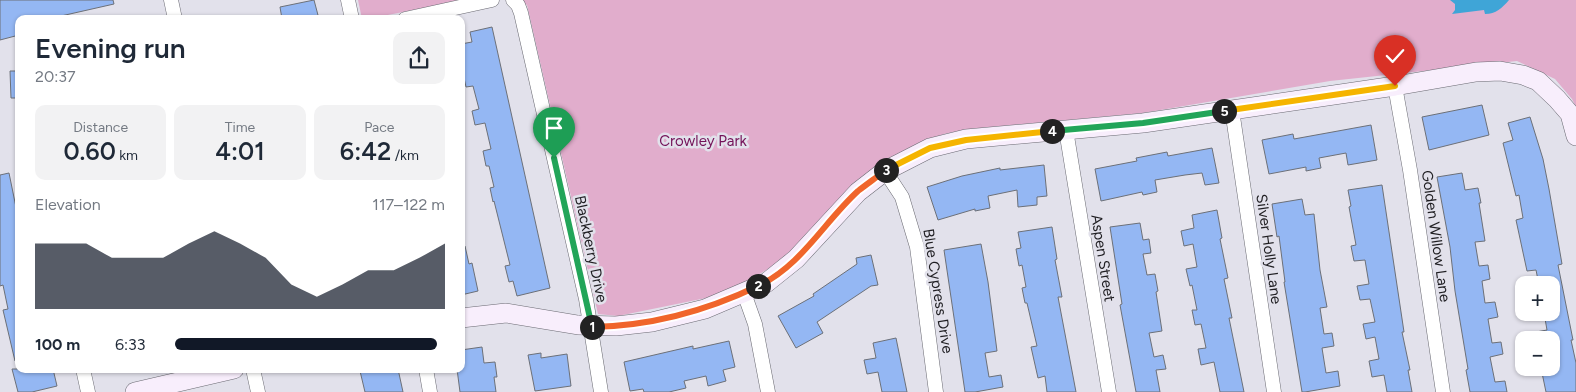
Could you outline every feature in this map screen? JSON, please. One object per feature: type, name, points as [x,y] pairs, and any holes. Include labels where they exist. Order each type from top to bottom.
[{"type":"street","points":[[171,0],[174,15]]},
{"type":"street","points":[[348,0],[351,15]]},
{"type":"street","points":[[423,15],[492,0]]},
{"type":"street","name":"Blackberry Drive","points":[[513,0],[518,5],[523,22],[586,299],[601,392]]},
{"type":"street","points":[[465,318],[506,313],[591,327],[652,322],[705,309],[766,282],[796,259],[858,192],[885,171],[930,148],[966,140],[1143,123],[1395,86],[1476,72],[1500,71],[1523,75],[1538,81],[1570,114],[1576,136]]},
{"type":"street","name":"Golden Willow Lane","points":[[1395,86],[1410,170],[1443,392]]},
{"type":"street","name":"Silver Holly Lane","points":[[1232,110],[1274,392]]},
{"type":"street","name":"Aspen Street","points":[[1066,130],[1109,392]]},
{"type":"street","name":"Blue Cypress Drive","points":[[885,171],[902,197],[917,247],[936,392]]},
{"type":"street","points":[[744,293],[756,324],[768,392]]},
{"type":"street","points":[[84,373],[88,392]]},
{"type":"street","points":[[135,392],[217,373]]},
{"type":"street","points":[[254,373],[258,392]]},
{"type":"street","points":[[427,373],[430,392]]},
{"type":"green space","points":[[358,0],[465,0],[388,15],[361,15]]},
{"type":"green space","name":"Crowley Park","points":[[516,0],[1576,0],[1576,107],[1572,99],[1555,79],[1517,61],[1330,81],[1143,113],[970,129],[944,134],[917,145],[776,264],[745,283],[711,297],[618,316],[598,314],[527,5]]},
{"type":"water","points":[[1450,0],[1509,0],[1496,12],[1492,13],[1485,14],[1484,10],[1452,14],[1455,10],[1455,4]]},
{"type":"building","points":[[0,0],[113,0],[114,4],[65,15],[15,15],[15,36],[0,40]]},
{"type":"building","points":[[314,0],[318,15],[281,15],[280,7]]},
{"type":"building","points":[[492,27],[550,288],[517,296],[513,281],[509,282],[505,266],[510,265],[490,188],[494,187],[489,166],[486,166],[483,151],[491,149],[485,123],[475,125],[472,111],[479,109],[473,86],[466,87],[465,82],[465,43],[472,42],[470,32]]},
{"type":"building","points":[[10,71],[15,71],[15,98],[11,98]]},
{"type":"building","points":[[1482,105],[1489,135],[1429,150],[1422,117]]},
{"type":"building","points":[[1530,117],[1543,159],[1562,264],[1558,265],[1573,340],[1571,340],[1576,363],[1576,392],[1546,392],[1543,376],[1560,376],[1560,331],[1542,331],[1547,330],[1545,321],[1560,321],[1560,276],[1537,276],[1536,270],[1527,271],[1516,220],[1523,218],[1519,195],[1516,196],[1503,143],[1513,140],[1508,123]]},
{"type":"building","points":[[1371,125],[1377,160],[1348,165],[1346,153],[1319,158],[1321,168],[1306,171],[1306,167],[1269,174],[1262,140],[1293,134],[1294,139]]},
{"type":"building","points":[[1212,148],[1219,183],[1205,185],[1202,173],[1185,175],[1155,180],[1157,192],[1143,195],[1142,192],[1101,201],[1095,169],[1137,161],[1136,158],[1167,152],[1168,156]]},
{"type":"building","points":[[1044,165],[1047,196],[1037,197],[1037,205],[1018,207],[1017,190],[988,196],[990,208],[975,211],[975,209],[938,220],[927,187],[962,176],[1000,168],[1000,170]]},
{"type":"building","points":[[9,173],[15,202],[15,361],[3,310],[8,309],[3,285],[0,286],[0,175]]},
{"type":"building","points":[[1462,173],[1465,190],[1478,188],[1485,241],[1475,242],[1479,266],[1488,265],[1490,279],[1482,281],[1485,303],[1495,302],[1498,317],[1488,319],[1492,343],[1501,342],[1503,354],[1490,357],[1495,382],[1505,381],[1507,392],[1470,392],[1450,247],[1437,177]]},
{"type":"building","points":[[1382,185],[1412,392],[1387,392],[1384,375],[1372,377],[1369,361],[1379,359],[1375,337],[1366,339],[1363,324],[1375,322],[1370,299],[1360,300],[1357,286],[1369,284],[1365,260],[1354,261],[1351,246],[1356,245],[1348,190]]},
{"type":"building","points":[[1302,199],[1305,215],[1314,214],[1320,270],[1327,307],[1320,308],[1324,334],[1332,333],[1334,346],[1322,348],[1326,373],[1338,371],[1340,386],[1305,392],[1302,392],[1284,282],[1279,236],[1277,237],[1272,204]]},
{"type":"building","points":[[1217,210],[1222,238],[1220,239],[1228,278],[1224,279],[1232,318],[1229,318],[1244,392],[1220,392],[1214,362],[1201,365],[1198,349],[1206,348],[1201,324],[1195,325],[1192,310],[1197,310],[1192,285],[1190,286],[1186,269],[1197,267],[1193,244],[1184,246],[1181,231],[1194,228],[1192,215]]},
{"type":"building","points":[[1140,223],[1143,240],[1149,239],[1151,253],[1143,254],[1147,275],[1155,274],[1158,291],[1156,292],[1162,331],[1149,333],[1154,357],[1163,355],[1166,369],[1156,370],[1160,392],[1136,392],[1120,305],[1122,304],[1110,227]]},
{"type":"building","points":[[1052,227],[1057,259],[1055,260],[1062,297],[1058,297],[1076,392],[1047,392],[1045,376],[1038,378],[1031,347],[1037,346],[1027,303],[1025,303],[1022,288],[1026,287],[1022,265],[1019,266],[1016,249],[1021,248],[1018,232]]},
{"type":"building","points":[[981,244],[997,351],[985,353],[989,377],[1001,375],[1003,387],[965,392],[944,250]]},
{"type":"building","points":[[465,246],[469,264],[472,263],[478,291],[465,294]]},
{"type":"building","points":[[871,255],[878,285],[871,286],[817,322],[823,333],[796,348],[778,316],[814,296],[813,294],[857,264],[856,258]]},
{"type":"building","points":[[896,338],[907,392],[882,392],[878,372],[867,374],[864,360],[876,358],[873,343]]},
{"type":"building","points":[[729,341],[735,367],[723,370],[726,381],[708,386],[706,376],[684,381],[686,388],[669,392],[644,392],[643,389],[630,391],[624,362],[693,346],[693,349]]},
{"type":"building","points":[[482,347],[484,363],[495,362],[496,392],[460,392],[458,373],[465,373],[465,349]]},
{"type":"building","points":[[541,353],[541,358],[567,354],[571,386],[535,391],[528,355]]},
{"type":"building","points":[[12,369],[15,369],[15,373],[54,373],[57,386],[32,392],[18,392]]},
{"type":"building","points":[[360,373],[399,373],[403,392],[365,392]]},
{"type":"route","points":[[554,158],[591,327],[616,326],[652,322],[705,309],[766,282],[796,259],[858,192],[885,171],[930,148],[966,140],[1010,134],[1143,123],[1395,86]]}]
